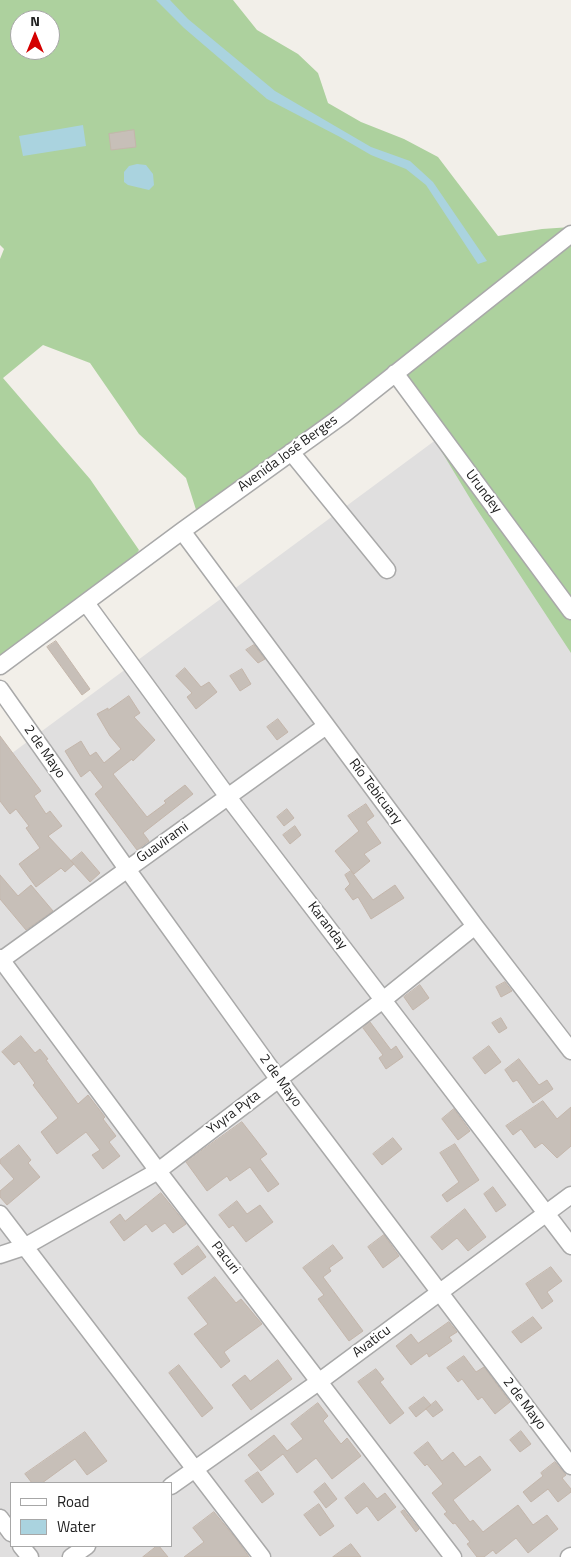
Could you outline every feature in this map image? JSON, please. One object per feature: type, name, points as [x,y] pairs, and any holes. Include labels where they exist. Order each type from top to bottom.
[{"type":"street","name":"Avenida José Berges","points":[[0,666],[343,415],[571,234]]},
{"type":"street","name":"Urundey","points":[[394,373],[571,611]]},
{"type":"street","points":[[291,452],[387,570]]},
{"type":"street","name":"Río Tebicuary","points":[[182,531],[475,926],[571,1051]]},
{"type":"street","name":"Karanday","points":[[86,604],[228,797],[571,1246]]},
{"type":"street","name":"2 de Mayo","points":[[0,688],[279,1080],[571,1466]]},
{"type":"street","name":"Guavirami","points":[[1,959],[326,726]]},
{"type":"street","name":"Yvyra Pyta","points":[[0,1255],[24,1247],[158,1171],[383,1000],[475,926]]},
{"type":"street","name":"Pacuri","points":[[1,959],[158,1171],[453,1557]]},
{"type":"street","name":"Avaticu","points":[[172,1485],[320,1381],[571,1195]]},
{"type":"street","points":[[0,1214],[262,1557]]},
{"type":"street","points":[[0,1518],[10,1532]]},
{"type":"street","points":[[22,1547],[30,1557]]},
{"type":"street","points":[[71,1557],[85,1547]]},
{"type":"shaded area","points":[[571,340],[571,1557],[0,1557],[0,762]]},
{"type":"green space","points":[[0,0],[233,0],[257,30],[298,54],[318,73],[328,103],[361,122],[404,139],[438,157],[498,236],[542,229],[571,227],[571,653],[474,505],[394,373],[197,513],[186,478],[139,434],[90,363],[43,345],[3,378],[90,479],[139,550],[131,562],[0,662],[0,259],[4,249],[0,245]]},
{"type":"water","points":[[156,0],[170,0],[188,19],[275,91],[371,147],[410,161],[433,182],[487,261],[478,264],[426,185],[406,169],[371,155],[267,99],[184,28]]},
{"type":"water","points":[[83,125],[86,146],[23,156],[19,136]]},
{"type":"water","points":[[137,164],[146,165],[153,174],[154,185],[149,190],[128,185],[124,182],[124,172],[129,166]]},
{"type":"building","points":[[134,130],[136,147],[111,150],[109,134]]},
{"type":"building","points":[[56,641],[90,689],[82,695],[47,647]]},
{"type":"building","points":[[254,645],[265,659],[258,663],[246,650]]},
{"type":"building","points":[[185,668],[201,687],[209,682],[217,692],[196,709],[187,697],[192,693],[176,676]]},
{"type":"building","points":[[242,669],[251,684],[240,691],[230,676]]},
{"type":"building","points":[[129,696],[140,713],[134,717],[155,740],[133,761],[132,759],[113,774],[147,817],[166,803],[164,801],[185,785],[193,794],[143,833],[149,841],[137,850],[95,794],[103,787],[90,770],[81,777],[65,751],[81,741],[90,756],[96,752],[104,763],[121,749],[110,736],[97,714],[108,708],[108,710]]},
{"type":"building","points":[[278,719],[288,732],[277,740],[267,727]]},
{"type":"building","points":[[0,736],[41,791],[34,796],[46,814],[50,811],[62,826],[48,836],[74,864],[65,872],[61,868],[36,887],[19,864],[40,848],[26,828],[29,826],[16,809],[10,814],[0,801]]},
{"type":"building","points":[[366,804],[374,816],[366,822],[381,843],[364,854],[370,861],[354,874],[335,851],[359,831],[348,816]]},
{"type":"building","points":[[287,809],[294,818],[284,826],[277,817]]},
{"type":"building","points":[[295,826],[301,835],[290,844],[283,835]]},
{"type":"building","points":[[82,852],[100,873],[90,882],[71,861]]},
{"type":"building","points":[[351,871],[373,900],[395,885],[404,898],[371,919],[358,897],[353,900],[345,889],[350,884],[345,875]]},
{"type":"building","points":[[0,875],[18,896],[31,885],[53,911],[26,930],[0,899]]},
{"type":"building","points":[[505,982],[512,991],[501,997],[496,987]]},
{"type":"building","points":[[420,985],[429,998],[413,1010],[404,997]]},
{"type":"building","points":[[501,1018],[507,1028],[499,1033],[492,1023]]},
{"type":"building","points":[[370,1022],[391,1050],[396,1046],[403,1057],[386,1069],[379,1058],[383,1055],[363,1028]]},
{"type":"building","points":[[21,1036],[35,1053],[40,1049],[78,1104],[88,1095],[105,1117],[103,1119],[116,1136],[109,1142],[120,1156],[103,1169],[92,1155],[100,1150],[86,1132],[57,1154],[41,1132],[58,1118],[33,1085],[35,1083],[19,1061],[14,1065],[2,1052]]},
{"type":"building","points":[[489,1046],[501,1062],[485,1074],[473,1058]]},
{"type":"building","points":[[519,1059],[539,1085],[547,1080],[553,1089],[533,1103],[517,1080],[513,1082],[505,1070]]},
{"type":"building","points":[[543,1101],[557,1119],[571,1107],[571,1146],[557,1158],[542,1143],[535,1148],[521,1129],[513,1135],[506,1126]]},
{"type":"building","points":[[454,1109],[470,1131],[458,1140],[442,1119]]},
{"type":"building","points":[[242,1122],[267,1154],[260,1159],[279,1184],[268,1192],[250,1167],[230,1181],[227,1176],[207,1191],[186,1162]]},
{"type":"building","points":[[393,1138],[402,1149],[382,1165],[373,1154]]},
{"type":"building","points":[[455,1144],[479,1180],[447,1202],[442,1195],[459,1182],[440,1153]]},
{"type":"building","points":[[19,1145],[31,1160],[28,1163],[40,1177],[7,1205],[0,1197],[0,1191],[14,1179],[0,1163],[0,1160]]},
{"type":"building","points":[[493,1187],[506,1205],[496,1212],[484,1194]]},
{"type":"building","points":[[161,1193],[186,1224],[173,1233],[165,1223],[152,1232],[146,1224],[124,1241],[110,1222],[120,1214],[125,1221]]},
{"type":"building","points":[[237,1201],[247,1214],[260,1205],[273,1222],[246,1242],[233,1225],[229,1228],[219,1215]]},
{"type":"building","points":[[465,1209],[486,1237],[468,1251],[457,1238],[442,1250],[431,1237]]},
{"type":"building","points":[[384,1235],[399,1256],[383,1268],[368,1247]]},
{"type":"building","points":[[333,1245],[343,1258],[329,1268],[331,1271],[323,1277],[363,1331],[349,1341],[318,1299],[324,1295],[303,1268]]},
{"type":"building","points":[[198,1246],[206,1257],[182,1275],[174,1264]]},
{"type":"building","points":[[551,1267],[562,1281],[547,1292],[553,1301],[542,1309],[526,1284]]},
{"type":"building","points":[[215,1277],[236,1303],[241,1299],[262,1324],[224,1352],[230,1361],[221,1368],[194,1334],[208,1324],[188,1298]]},
{"type":"building","points":[[533,1317],[542,1328],[521,1343],[512,1332]]},
{"type":"building","points":[[449,1322],[457,1332],[449,1337],[452,1341],[429,1357],[427,1353],[411,1365],[396,1346],[411,1334],[418,1343]]},
{"type":"building","points":[[464,1356],[476,1372],[484,1367],[510,1402],[495,1414],[482,1397],[478,1400],[462,1379],[458,1382],[447,1368]]},
{"type":"building","points":[[278,1360],[292,1379],[251,1410],[232,1385],[245,1375],[250,1381]]},
{"type":"building","points":[[179,1365],[213,1408],[202,1417],[169,1373]]},
{"type":"building","points":[[376,1369],[384,1379],[380,1382],[404,1413],[390,1424],[358,1382]]},
{"type":"building","points":[[424,1397],[431,1405],[416,1417],[409,1408]]},
{"type":"building","points":[[436,1401],[443,1410],[433,1417],[426,1409]]},
{"type":"building","points":[[318,1403],[328,1416],[323,1421],[341,1444],[347,1438],[361,1456],[332,1479],[316,1458],[297,1473],[283,1454],[261,1471],[248,1455],[274,1435],[287,1451],[303,1439],[291,1424]]},
{"type":"building","points":[[521,1431],[531,1444],[520,1452],[510,1440]]},
{"type":"building","points":[[85,1432],[107,1461],[87,1475],[75,1459],[43,1482],[31,1482],[25,1474]]},
{"type":"building","points":[[428,1442],[442,1461],[453,1452],[465,1467],[480,1456],[491,1470],[453,1500],[470,1522],[473,1520],[483,1532],[518,1505],[533,1525],[547,1515],[558,1529],[528,1553],[516,1538],[496,1554],[493,1550],[484,1557],[477,1557],[467,1544],[470,1542],[455,1523],[453,1524],[444,1514],[447,1512],[432,1493],[443,1484],[427,1464],[425,1466],[414,1453]]},
{"type":"building","points":[[555,1462],[566,1475],[562,1478],[571,1489],[571,1492],[558,1502],[548,1489],[531,1502],[523,1492],[543,1476],[541,1473]]},
{"type":"building","points":[[258,1472],[274,1494],[262,1503],[245,1481]]},
{"type":"building","points":[[325,1483],[337,1499],[326,1508],[314,1492]]},
{"type":"building","points":[[364,1483],[377,1499],[385,1493],[396,1507],[378,1521],[367,1506],[357,1514],[345,1498]]},
{"type":"building","points":[[319,1504],[334,1526],[320,1536],[304,1515]]},
{"type":"building","points":[[404,1510],[419,1529],[416,1532],[401,1512]]},
{"type":"building","points":[[214,1512],[249,1557],[184,1557],[204,1542],[193,1528]]},
{"type":"building","points":[[351,1544],[361,1557],[333,1557]]},
{"type":"building","points":[[156,1547],[160,1547],[168,1557],[143,1557]]}]
